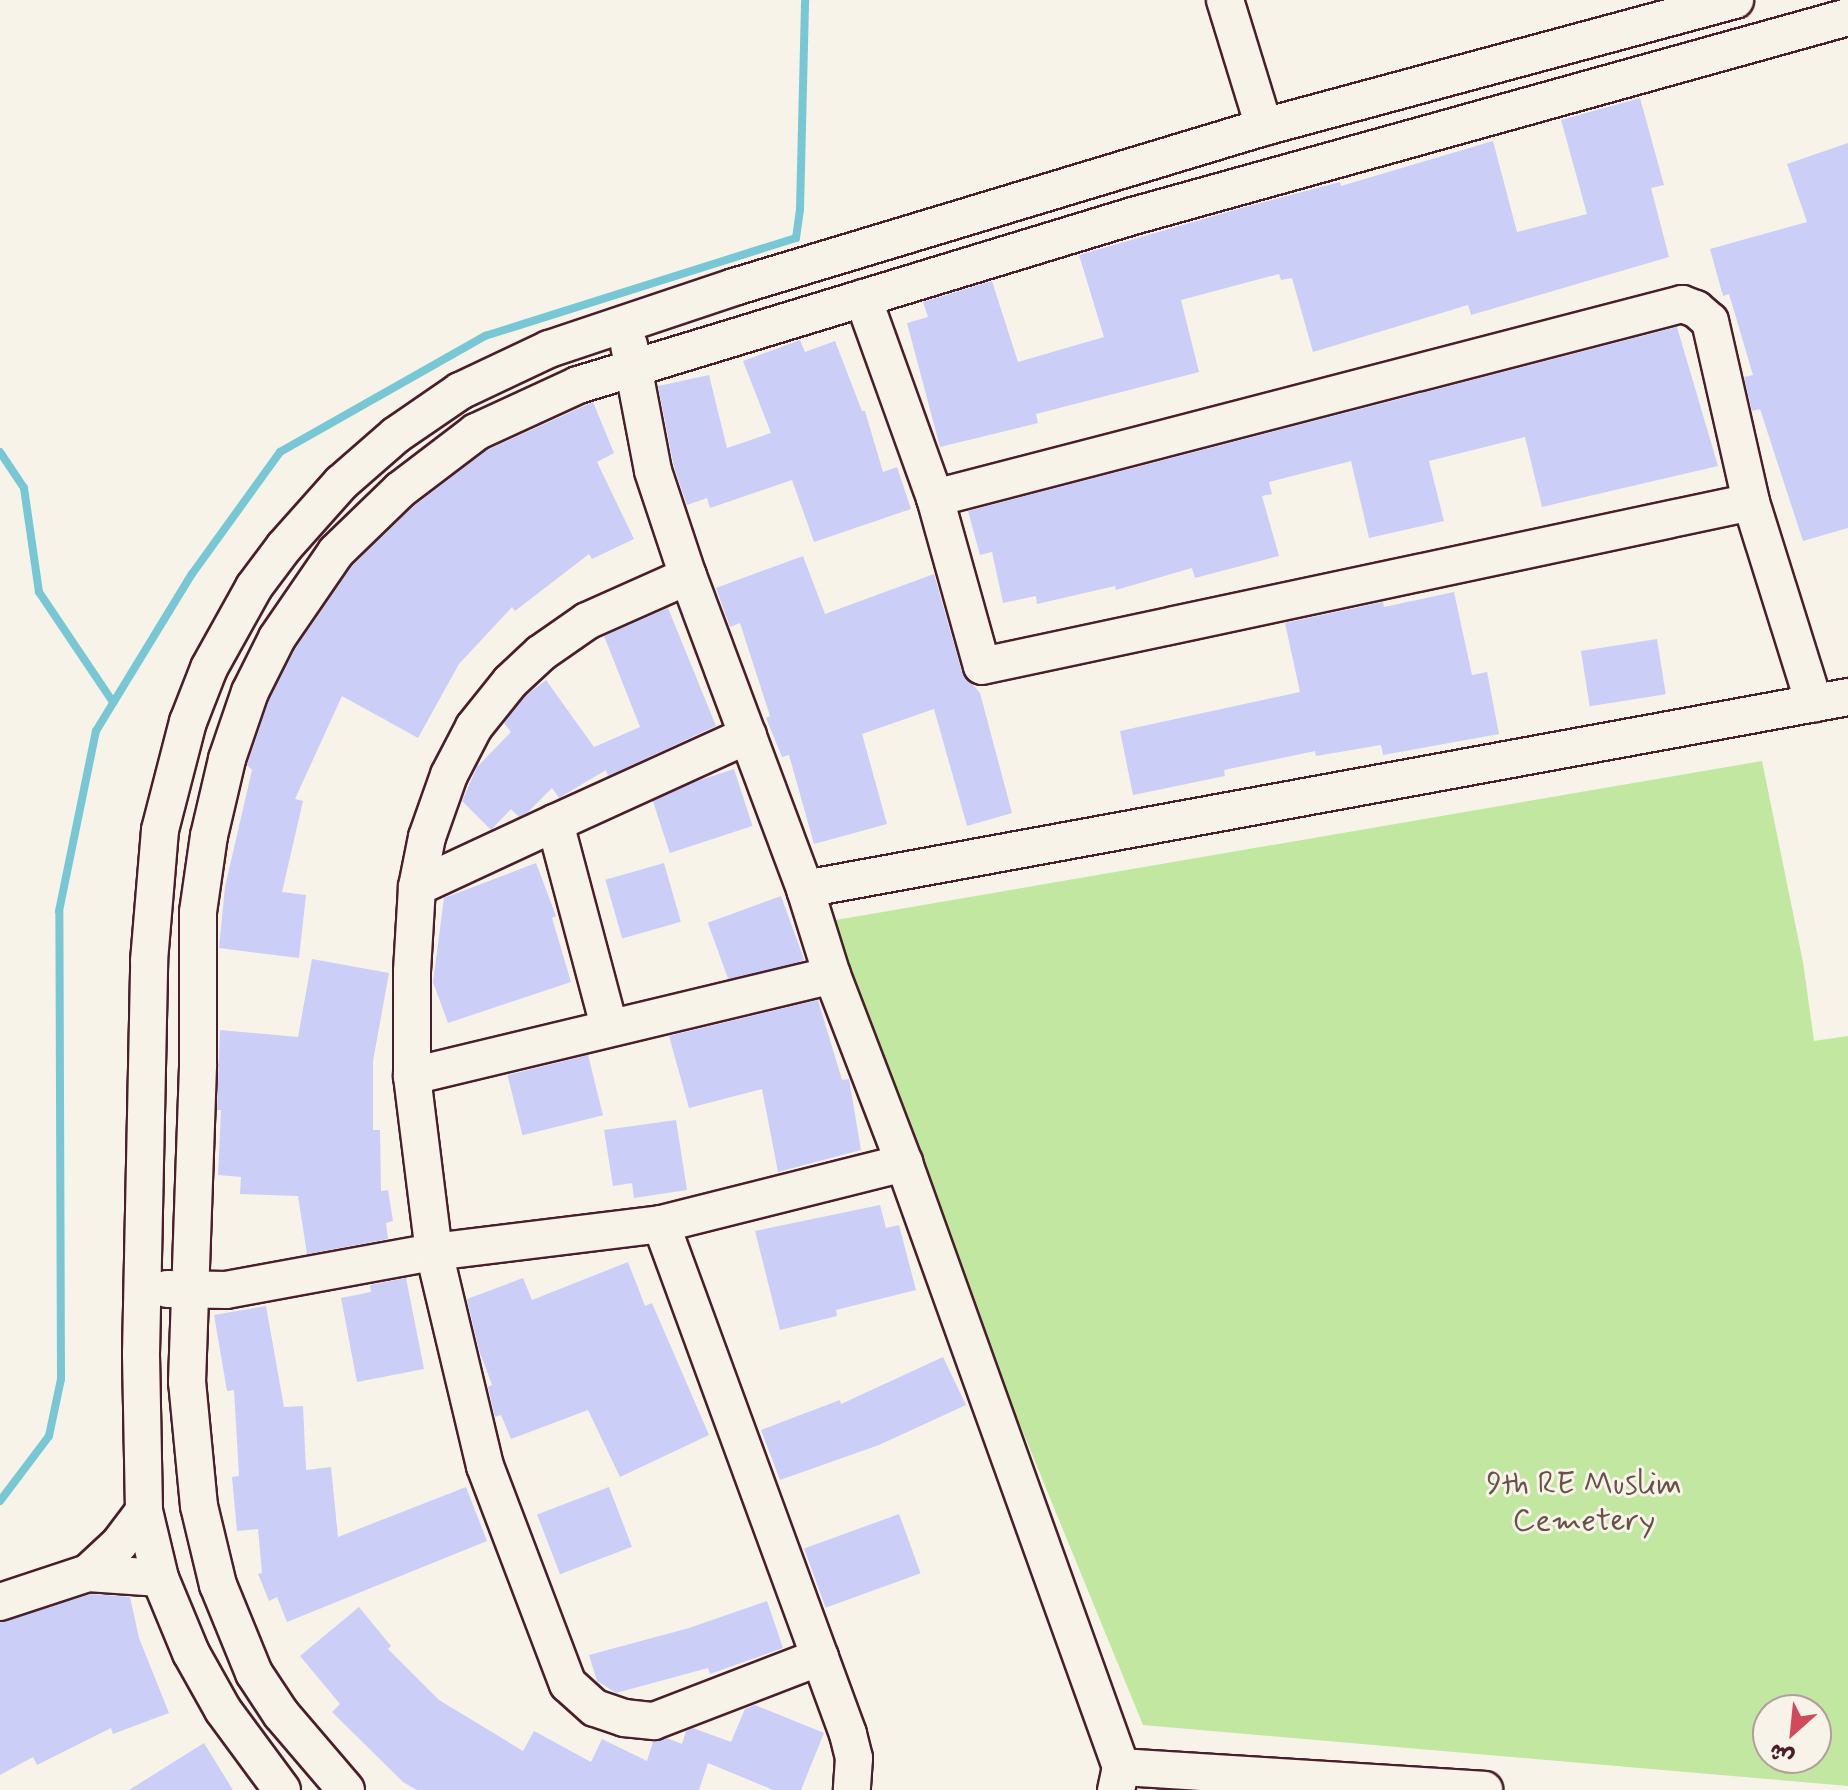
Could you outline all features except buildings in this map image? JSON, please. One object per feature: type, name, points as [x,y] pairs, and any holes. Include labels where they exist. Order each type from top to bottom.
[{"type":"street","points":[[1225,0],[1264,127]]},
{"type":"street","points":[[282,1790],[223,1710],[191,1653],[160,1578],[144,1511],[143,1291],[149,961],[155,877],[169,786],[188,722],[209,668],[254,587],[284,547],[341,483],[396,435],[460,391],[505,366],[624,322],[1264,127],[1735,0]]},
{"type":"street","points":[[346,1790],[281,1714],[254,1673],[218,1585],[199,1506],[188,1397],[198,912],[209,836],[227,759],[250,692],[277,638],[336,552],[400,490],[476,432],[514,411],[578,385],[1133,216],[1848,17]]},
{"type":"street","points":[[863,298],[935,498],[982,666],[1751,502]]},
{"type":"street","points":[[805,889],[1831,700],[1751,502],[1710,321],[1696,309],[1682,304],[935,498]]},
{"type":"street","points":[[624,322],[653,471],[688,576],[805,889],[832,975],[904,1163],[1119,1778],[1484,1790]]},
{"type":"street","points":[[688,576],[587,621],[541,653],[510,682],[474,727],[449,775],[427,837],[417,887],[412,972],[412,1076],[434,1252],[485,1466],[568,1684],[595,1708],[624,1718],[654,1721],[820,1657]]},
{"type":"street","points":[[417,887],[748,735]]},
{"type":"street","points":[[555,823],[609,1026]]},
{"type":"street","points":[[412,1076],[609,1026],[832,975]]},
{"type":"street","points":[[143,1291],[192,1287],[226,1290],[434,1252],[661,1224],[904,1163]]},
{"type":"street","points":[[661,1224],[848,1734],[854,1758],[852,1790]]},
{"type":"street","points":[[88,1573],[119,1544],[144,1511]]},
{"type":"street","points":[[0,1602],[88,1573],[160,1578]]},
{"type":"green space","name":"9th RE Muslim Cemetery","points":[[1762,761],[1803,962],[1814,1041],[1848,1036],[1848,1786],[1143,1725],[980,1327],[830,921]]},
{"type":"waterway","points":[[0,1501],[49,1436],[61,1379],[59,911],[96,731],[192,574],[280,452],[485,336],[796,238],[800,209],[805,0]]},
{"type":"waterway","points":[[0,452],[24,488],[39,592],[113,702]]}]
